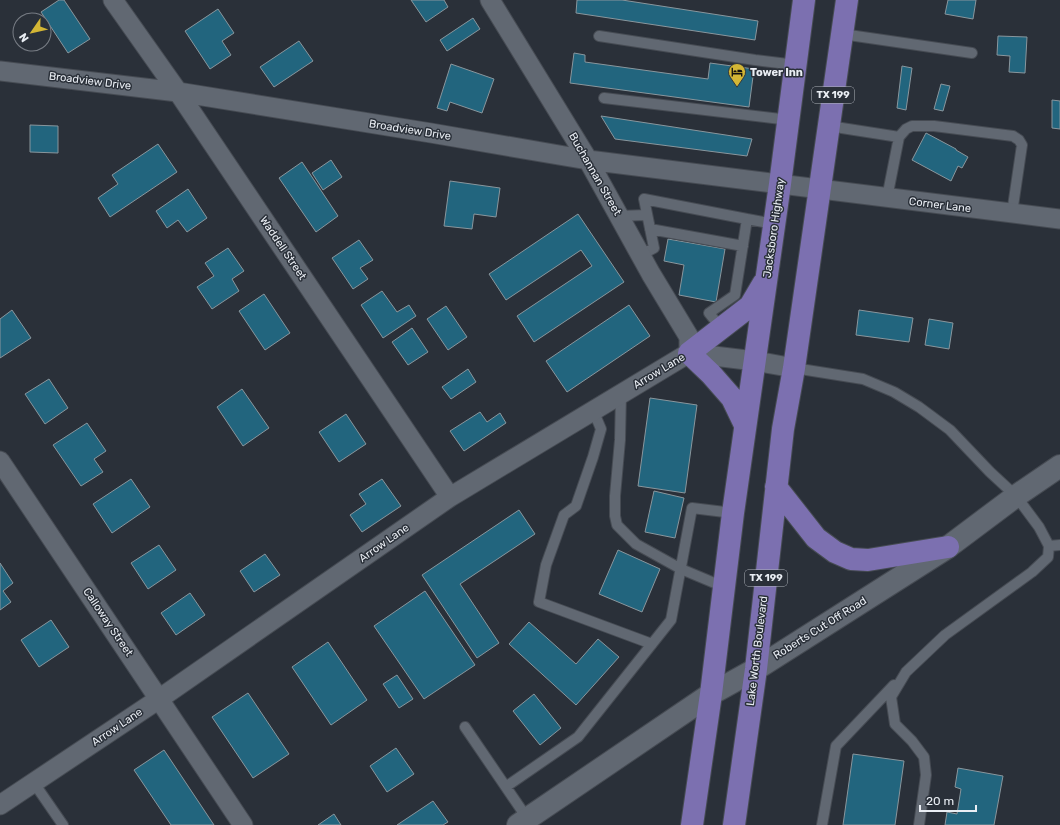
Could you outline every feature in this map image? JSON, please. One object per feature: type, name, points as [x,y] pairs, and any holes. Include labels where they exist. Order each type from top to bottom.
[{"type":"main road","name":"Jacksboro Highway","points":[[733,512],[789,120],[804,0]]},
{"type":"main road","name":"TX 199","points":[[794,368],[847,0]]},
{"type":"main road","points":[[745,425],[732,398],[711,374],[689,353],[750,306],[767,278]]},
{"type":"main road","name":"Lake Worth Boulevard","points":[[734,825],[756,669],[783,429],[794,368]]},
{"type":"main road","points":[[776,487],[816,538],[835,552],[851,559],[868,560],[948,547]]},
{"type":"main road","points":[[692,825],[712,694],[733,512]]},
{"type":"street","name":"Waddell Street","points":[[113,0],[178,92],[450,497]]},
{"type":"street","name":"Buchannan Street","points":[[490,0],[588,160],[689,337],[689,353]]},
{"type":"street","name":"Broadview Drive","points":[[0,71],[178,92],[588,160],[820,190]]},
{"type":"street","name":"Corner Lane","points":[[820,190],[1060,220]]},
{"type":"street","name":"Arrow Lane","points":[[0,805],[159,698],[450,497],[689,353],[755,361],[794,368]]},
{"type":"street","name":"Calloway Street","points":[[0,461],[243,825]]},
{"type":"street","name":"Roberts Cut Off Road","points":[[523,821],[712,694],[756,669],[948,547],[1016,496],[1060,466]]},
{"type":"lane","points":[[842,34],[972,53]]},
{"type":"lane","points":[[599,36],[726,56],[796,65]]},
{"type":"lane","points":[[604,98],[789,120]]},
{"type":"lane","points":[[829,126],[899,137]]},
{"type":"lane","points":[[887,198],[899,137],[906,129],[912,126],[934,126],[1013,136],[1019,140],[1022,145],[1012,214]]},
{"type":"lane","points":[[641,255],[654,248],[646,215],[644,199],[774,224]]},
{"type":"lane","points":[[619,216],[646,215]]},
{"type":"lane","points":[[721,328],[710,313],[735,295],[747,219]]},
{"type":"lane","points":[[650,229],[743,246]]},
{"type":"lane","points":[[794,368],[863,379],[894,392],[920,407],[950,430],[990,472],[1016,496],[1039,527],[1049,546],[1048,557],[1032,572],[945,635],[906,672],[836,746],[822,825]]},
{"type":"lane","points":[[621,394],[620,440],[615,496],[615,516],[617,525],[636,544],[681,569],[724,587]]},
{"type":"lane","points":[[594,410],[601,430],[576,506],[564,515],[546,565],[539,602],[652,644]]},
{"type":"lane","points":[[507,786],[578,737],[671,620],[692,508],[733,512]]},
{"type":"lane","points":[[1049,546],[1060,545]]},
{"type":"lane","points":[[906,672],[891,697],[895,724],[912,741],[924,757],[926,775],[919,825]]},
{"type":"lane","points":[[465,727],[507,786],[523,821]]},
{"type":"lane","points":[[34,783],[63,825]]},
{"type":"building","points":[[59,0],[64,0],[90,39],[68,53],[52,29],[52,12],[41,12]]},
{"type":"building","points":[[411,0],[444,0],[448,7],[426,22]]},
{"type":"building","points":[[577,0],[622,0],[758,21],[755,40],[576,13]]},
{"type":"building","points":[[948,0],[976,0],[973,19],[945,14]]},
{"type":"building","points":[[218,9],[234,33],[222,41],[231,55],[210,69],[185,31]]},
{"type":"building","points":[[473,18],[480,29],[447,51],[440,40]]},
{"type":"building","points":[[998,36],[1027,37],[1025,73],[1009,72],[1010,56],[997,55]]},
{"type":"building","points":[[299,41],[313,61],[274,87],[260,67]]},
{"type":"building","points":[[574,53],[585,55],[585,62],[708,79],[710,63],[754,69],[749,107],[570,83]]},
{"type":"building","points":[[451,64],[494,79],[482,113],[450,102],[447,111],[437,108]]},
{"type":"building","points":[[902,66],[912,68],[906,110],[897,108]]},
{"type":"building","points":[[941,84],[950,86],[943,111],[934,109]]},
{"type":"building","points":[[1052,100],[1060,101],[1060,129],[1052,128]]},
{"type":"building","points":[[601,116],[752,139],[747,156],[615,139]]},
{"type":"building","points":[[30,125],[58,126],[58,153],[30,152]]},
{"type":"building","points":[[926,133],[968,157],[962,168],[958,166],[951,181],[912,160]]},
{"type":"building","points":[[158,144],[177,172],[110,217],[98,198],[118,184],[112,175]]},
{"type":"building","points":[[331,160],[342,177],[323,190],[312,173]]},
{"type":"building","points":[[302,162],[338,216],[316,232],[279,178]]},
{"type":"building","points":[[450,181],[500,188],[496,217],[474,214],[472,229],[444,226]]},
{"type":"building","points":[[188,189],[207,218],[187,232],[178,220],[167,228],[156,211]]},
{"type":"building","points":[[578,214],[624,282],[534,342],[517,316],[592,266],[581,250],[506,300],[489,274]]},
{"type":"building","points":[[668,239],[725,249],[716,302],[679,295],[684,265],[664,261]]},
{"type":"building","points":[[359,240],[373,260],[360,268],[368,279],[353,289],[332,258]]},
{"type":"building","points":[[228,248],[244,271],[232,279],[239,291],[212,309],[197,287],[214,276],[205,263]]},
{"type":"building","points":[[382,291],[397,312],[409,305],[416,316],[383,338],[361,305]]},
{"type":"building","points":[[264,294],[290,333],[265,350],[239,311]]},
{"type":"building","points":[[629,305],[650,336],[567,392],[546,361]]},
{"type":"building","points":[[446,306],[467,337],[448,350],[427,319]]},
{"type":"building","points":[[12,310],[31,338],[0,358],[0,319]]},
{"type":"building","points":[[859,310],[913,318],[909,342],[856,335]]},
{"type":"building","points":[[929,319],[953,323],[949,349],[925,345]]},
{"type":"building","points":[[412,328],[428,352],[408,365],[392,342]]},
{"type":"building","points":[[468,369],[476,382],[451,399],[442,387]]},
{"type":"building","points":[[49,379],[68,408],[45,424],[25,394]]},
{"type":"building","points":[[242,389],[269,428],[243,446],[217,407]]},
{"type":"building","points":[[650,398],[697,405],[685,493],[638,486]]},
{"type":"building","points":[[480,412],[487,422],[500,413],[506,423],[464,451],[450,431]]},
{"type":"building","points":[[346,414],[366,444],[339,462],[319,432]]},
{"type":"building","points":[[87,423],[106,451],[94,459],[103,472],[81,486],[53,445]]},
{"type":"building","points":[[131,479],[150,507],[112,533],[93,504]]},
{"type":"building","points":[[382,479],[401,506],[362,532],[350,515],[366,504],[359,494]]},
{"type":"building","points":[[654,491],[684,498],[675,538],[645,532]]},
{"type":"building","points":[[519,510],[535,534],[460,584],[499,643],[477,658],[422,575]]},
{"type":"building","points":[[159,545],[176,570],[148,589],[131,563]]},
{"type":"building","points":[[618,550],[660,569],[642,612],[599,594]]},
{"type":"building","points":[[265,554],[280,575],[254,592],[240,571]]},
{"type":"building","points":[[0,563],[13,583],[3,591],[11,602],[0,610]]},
{"type":"building","points":[[425,591],[475,665],[424,699],[374,626]]},
{"type":"building","points":[[190,593],[205,615],[176,635],[161,613]]},
{"type":"building","points":[[51,620],[69,647],[39,667],[21,640]]},
{"type":"building","points":[[529,622],[576,664],[598,639],[619,657],[576,705],[509,644]]},
{"type":"building","points":[[328,642],[367,700],[331,725],[292,667]]},
{"type":"building","points":[[397,675],[413,699],[399,708],[383,684]]},
{"type":"building","points":[[248,693],[289,754],[253,778],[212,717]]},
{"type":"building","points":[[534,694],[561,728],[540,745],[513,711]]},
{"type":"building","points":[[396,748],[414,774],[387,792],[370,766]]},
{"type":"building","points":[[164,750],[214,825],[171,825],[134,770]]},
{"type":"building","points":[[853,754],[904,761],[895,825],[843,825]]},
{"type":"building","points":[[958,768],[1003,776],[994,825],[945,825],[947,812],[957,814],[961,789],[955,787]]},
{"type":"building","points":[[433,801],[448,822],[443,825],[397,825]]},
{"type":"building","points":[[334,814],[341,825],[318,825]]},
{"type":"place","name":"Tower Inn","points":[[737,87]]}]
